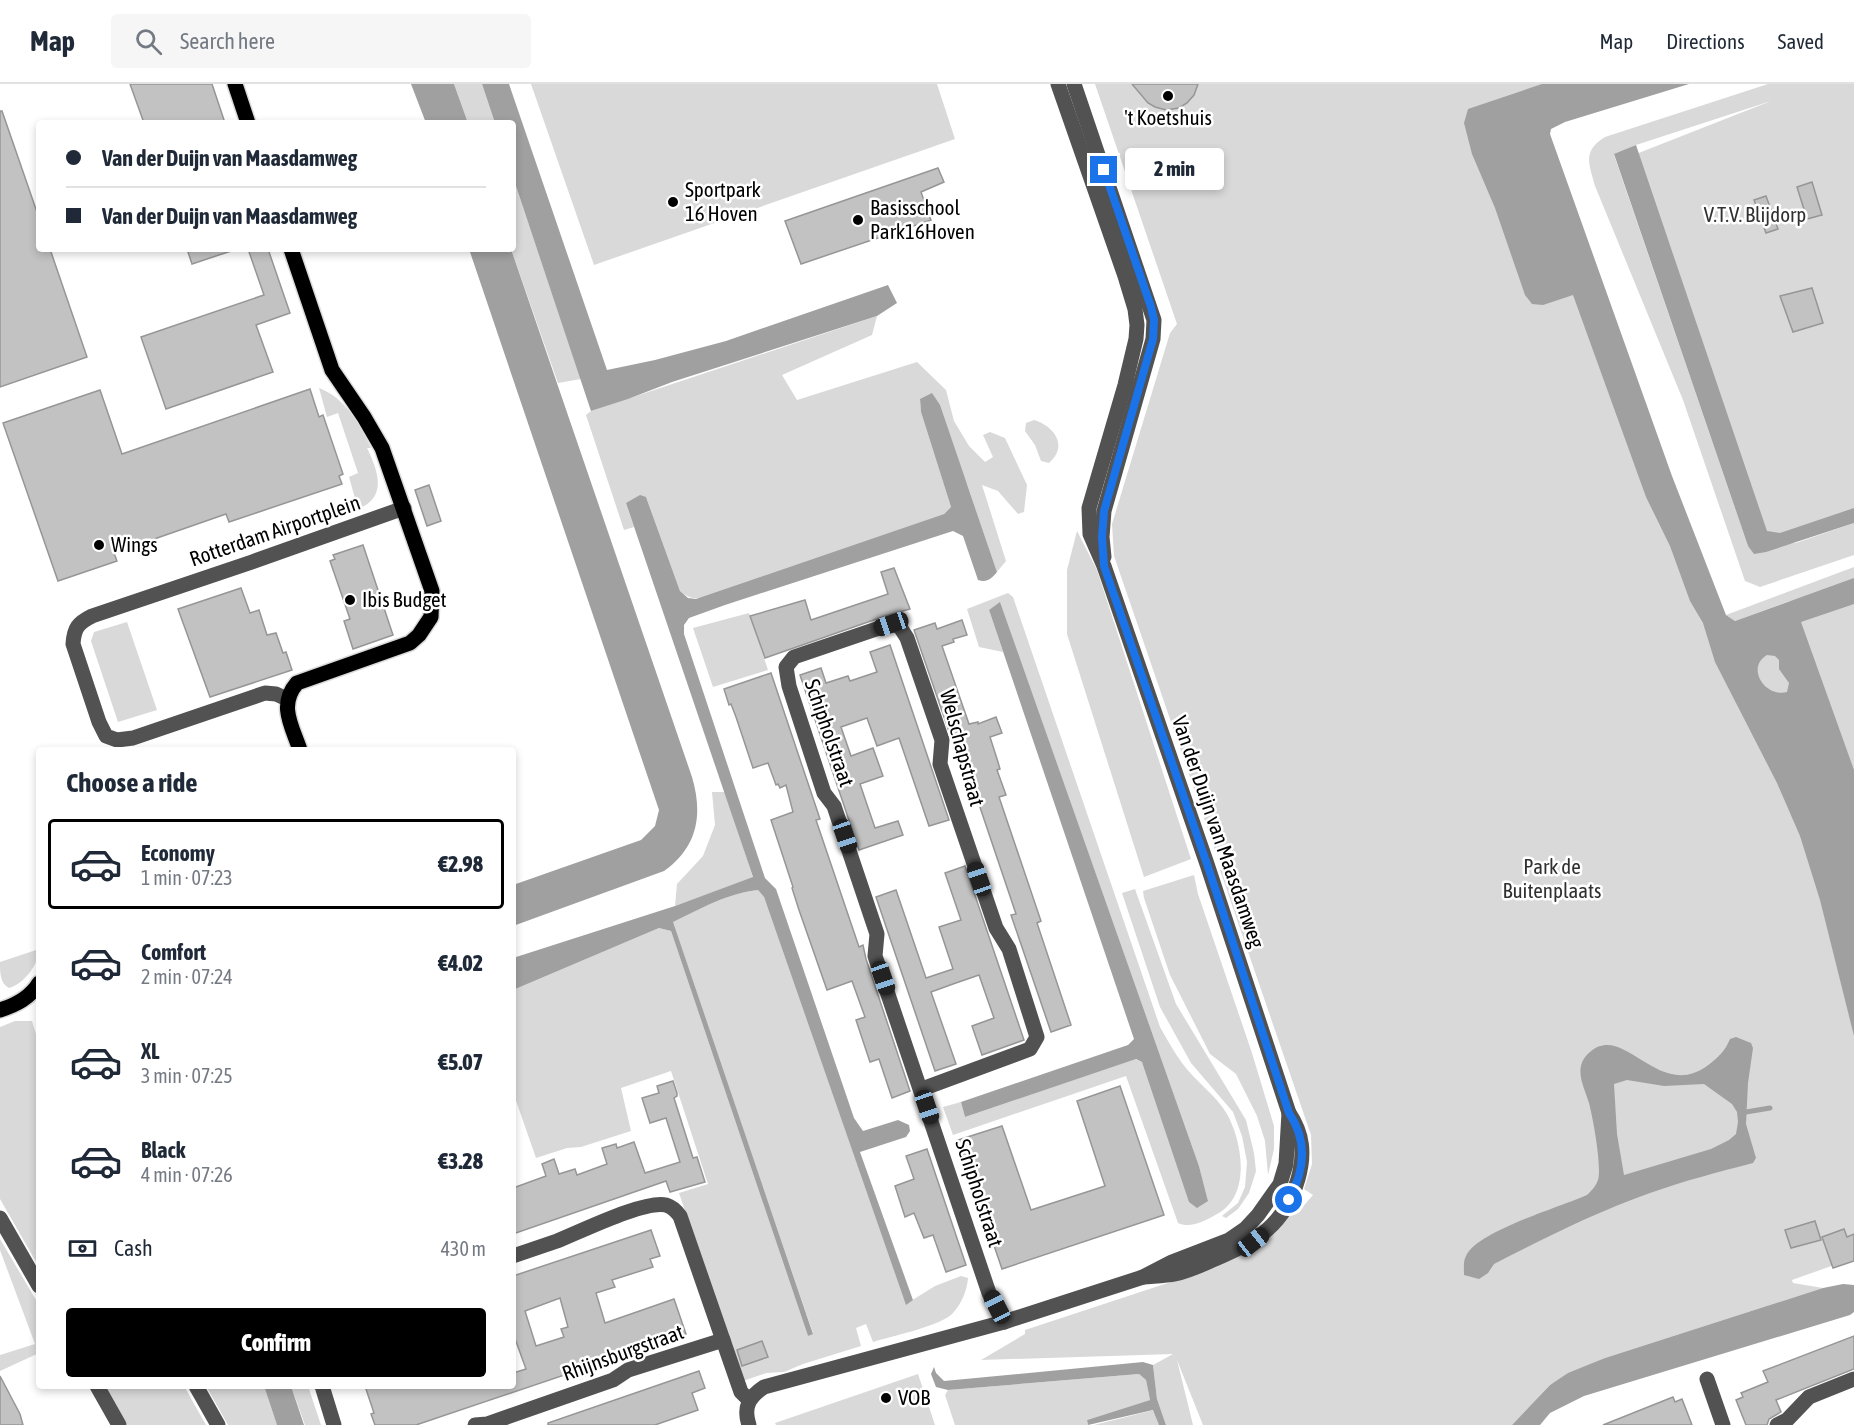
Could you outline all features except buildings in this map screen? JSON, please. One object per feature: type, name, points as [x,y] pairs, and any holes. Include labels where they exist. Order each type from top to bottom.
[{"type":"main road","points":[[235,84],[247,120]]},
{"type":"main road","points":[[292,252],[332,370],[382,448],[432,591],[431,617],[419,635],[410,643],[297,683],[287,699],[287,714],[299,747]]},
{"type":"main road","points":[[0,1010],[18,1004],[36,990]]},
{"type":"street","name":"Van der Duijn van Maasdamweg","points":[[749,1400],[764,1387],[1004,1322],[1143,1277],[1175,1274],[1205,1263],[1253,1242],[1268,1230],[1283,1211],[1295,1189],[1300,1171],[1303,1152],[1301,1135],[1289,1113],[1207,864],[1104,566],[1090,534],[1089,508],[1125,385],[1137,325],[1130,292],[1058,84]]},
{"type":"street","name":"Van der Duijn van Maasdamweg","points":[[1074,84],[1154,320],[1153,339],[1104,511],[1102,537],[1104,566]]},
{"type":"street","name":"Rotterdam Airportplein","points":[[287,699],[266,693],[134,738],[117,740],[106,736],[81,670],[73,644],[74,633],[79,622],[92,616],[404,508]]},
{"type":"street","name":"Welschapstraat","points":[[786,667],[794,657],[891,624],[900,627],[908,638],[942,740],[940,764],[996,928],[1009,948],[1037,1037],[1030,1049],[922,1089]]},
{"type":"street","name":"Schipholstraat","points":[[786,667],[789,686],[824,793],[834,806],[877,934],[875,956],[922,1089],[989,1293],[1004,1322]]},
{"type":"street","points":[[516,1255],[647,1206],[666,1205],[675,1209],[680,1216],[741,1392],[749,1400],[746,1411],[749,1425]]},
{"type":"street","points":[[0,1218],[36,1281]]},
{"type":"street","name":"Rhijnsburgstraat","points":[[475,1425],[487,1424],[613,1380],[628,1371],[723,1340]]},
{"type":"street","points":[[1707,1379],[1723,1425]]},
{"type":"street","points":[[1777,1425],[1787,1420],[1809,1397],[1854,1379]]},
{"type":"street","points":[[99,1389],[119,1425]]},
{"type":"street","points":[[198,1389],[218,1425]]},
{"type":"street","points":[[323,1389],[334,1425]]},
{"type":"green space","points":[[454,84],[482,84],[494,120],[467,120]]},
{"type":"green space","name":"Sportpark 16 Hoven","points":[[531,84],[937,84],[955,139],[594,265]]},
{"type":"green space","name":"Park de Buitenplaats","points":[[1095,84],[1633,84],[1527,124],[1723,630],[1795,599],[1735,621],[1726,615],[1854,567],[1854,1258],[1792,1280],[1793,1283],[1823,1288],[1605,1358],[1550,1385],[1512,1425],[1203,1425],[1177,1360],[1193,1425],[1166,1425],[1157,1399],[1153,1365],[1173,1354],[981,1360],[1025,1334],[1025,1330],[1201,1272],[1293,1205],[1300,1207],[1300,1210],[1313,1195],[1304,1189],[1312,1164],[1311,1135],[1220,870],[1232,865],[1227,849],[1216,853],[1114,556],[1112,524],[1170,333],[1177,324]]},
{"type":"green space","name":"V.T.V. Blijdorp","points":[[1768,84],[1854,84],[1854,515],[1760,543],[1631,156],[1771,101],[1636,145],[1614,155],[1748,546],[1796,543],[1854,523],[1854,555],[1760,587],[1745,581],[1683,400],[1595,186],[1589,158],[1593,147],[1605,137]]},
{"type":"green space","points":[[516,186],[581,379],[558,383],[512,252],[516,252]]},
{"type":"green space","points":[[877,316],[872,335],[782,375],[797,400],[917,362],[946,390],[954,421],[969,446],[985,462],[993,457],[983,435],[990,432],[1005,438],[1027,485],[1024,512],[1018,514],[998,491],[982,485],[1006,561],[997,572],[967,484],[920,399],[921,412],[951,507],[944,514],[710,596],[695,598],[685,595],[680,591],[646,497],[626,503],[634,527],[624,530],[586,415],[591,411]]},
{"type":"green space","points":[[319,388],[344,405],[362,430],[371,448],[367,448],[377,474],[377,490],[374,498],[358,509],[349,477],[358,473],[338,413],[327,417]]},
{"type":"green space","points":[[1034,420],[1048,427],[1056,437],[1058,450],[1049,463],[1041,461],[1035,445],[1025,431],[1026,423]]},
{"type":"green space","points":[[1077,531],[1097,570],[1191,859],[1144,877],[1067,634],[1067,570]]},
{"type":"green space","points":[[1008,593],[1013,597],[1160,1027],[1182,1063],[1227,1114],[1237,1139],[1241,1168],[1235,1195],[1228,1206],[1198,1223],[1183,1225],[1178,1223],[1126,1076],[953,1135],[943,1107],[961,1102],[965,1117],[1135,1059],[1142,1062],[1208,1201],[1199,1166],[1000,603],[989,610],[1003,652],[979,647],[967,609]]},
{"type":"green space","points":[[749,613],[768,670],[713,687],[693,628]]},
{"type":"green space","points":[[127,622],[157,710],[118,722],[91,641],[94,632]]},
{"type":"green space","points":[[712,792],[725,792],[753,878],[675,906],[677,884],[703,856],[715,825]]},
{"type":"green space","points":[[1194,875],[1198,894],[1252,1053],[1274,1126],[1274,1149],[1268,1175],[1265,1141],[1257,1116],[1236,1074],[1210,1054],[1170,975],[1144,898],[1143,891]]},
{"type":"green space","points":[[1135,889],[1176,1004],[1246,1120],[1256,1171],[1249,1193],[1238,1209],[1226,1218],[1222,1216],[1238,1203],[1245,1187],[1247,1162],[1242,1136],[1233,1112],[1191,1063],[1160,1007],[1122,893]]},
{"type":"green space","points":[[758,890],[764,897],[906,1304],[935,1286],[961,1276],[968,1278],[959,1305],[947,1318],[916,1330],[873,1342],[866,1324],[856,1328],[861,1346],[784,1372],[766,1373],[743,1381],[679,1193],[708,1184],[671,1071],[621,1088],[631,1131],[536,1158],[516,1101],[516,989],[659,928],[671,931],[808,1336],[813,1333],[672,922],[725,898]]},
{"type":"green space","points":[[36,950],[36,961],[33,967],[25,978],[9,988],[1,977],[0,962]]},
{"type":"green space","points":[[15,1021],[32,1021],[36,1034],[36,1262],[0,1199],[0,1027]]},
{"type":"green space","points":[[0,1239],[36,1300],[36,1354],[0,1371],[0,1355],[35,1344],[0,1250]]},
{"type":"green space","name":"VOB","points":[[918,1374],[935,1425],[776,1425],[775,1423]]},
{"type":"green space","points":[[1139,1374],[1146,1380],[1150,1400],[1087,1420],[1088,1425],[955,1425],[945,1395],[948,1390]]},
{"type":"green space","points":[[107,1389],[186,1389],[206,1425],[127,1425]]},
{"type":"green space","points":[[208,1389],[265,1389],[277,1425],[228,1425]]},
{"type":"green space","points":[[292,1389],[309,1389],[321,1425],[305,1425]]},
{"type":"green space","points":[[1154,1410],[1159,1425],[1094,1425]]},
{"type":"shaded area","points":[[411,84],[454,84],[467,120],[425,120]]},
{"type":"shaded area","points":[[482,84],[509,84],[607,370],[726,341],[888,285],[897,303],[877,316],[672,382],[591,411],[516,186],[516,120],[494,120]]},
{"type":"shaded area","points":[[1542,84],[1689,84],[1565,122],[1551,129],[1550,134],[1672,476],[1726,615],[1735,621],[1854,578],[1854,604],[1801,622],[1854,770],[1854,1036],[1820,900],[1800,836],[1777,783],[1715,662],[1703,623],[1690,601],[1670,546],[1646,497],[1573,295],[1543,305],[1532,304],[1525,295],[1495,208],[1472,154],[1464,123],[1468,109]],"holes":[[[1767,655],[1775,656],[1779,660],[1779,669],[1789,683],[1787,692],[1772,691],[1761,681],[1758,674],[1761,661]]]},
{"type":"shaded area","points":[[1636,145],[1767,531],[1780,533],[1854,508],[1854,523],[1766,552],[1754,554],[1748,546],[1614,154]]},
{"type":"shaded area","points":[[470,252],[512,252],[692,777],[697,804],[695,829],[691,840],[675,862],[664,871],[516,925],[516,884],[641,840],[655,826],[659,810]]},
{"type":"shaded area","points":[[932,393],[940,405],[997,572],[993,577],[986,581],[978,580],[963,536],[953,531],[725,605],[689,618],[684,625],[684,634],[765,878],[776,889],[854,1118],[863,1131],[898,1120],[909,1125],[910,1131],[906,1137],[860,1152],[913,1300],[906,1305],[764,897],[758,890],[736,894],[673,922],[813,1334],[808,1336],[671,931],[659,928],[516,989],[516,957],[675,906],[753,877],[626,503],[640,495],[646,497],[680,591],[688,598],[696,599],[944,514],[951,507],[921,412],[920,399]]},
{"type":"shaded area","points":[[1000,602],[1199,1166],[1208,1201],[1197,1208],[1189,1202],[1142,1062],[1136,1059],[965,1117],[961,1102],[1128,1045],[1134,1039],[989,610]]},
{"type":"shaded area","points":[[1736,1037],[1751,1043],[1753,1048],[1746,1124],[1756,1158],[1753,1163],[1630,1200],[1494,1264],[1488,1273],[1479,1279],[1464,1275],[1466,1256],[1473,1247],[1486,1238],[1502,1229],[1587,1195],[1596,1184],[1599,1165],[1596,1142],[1591,1110],[1580,1070],[1590,1052],[1603,1045],[1616,1046],[1657,1069],[1673,1074],[1689,1074],[1715,1060],[1730,1039]],"holes":[[[1627,1080],[1664,1086],[1704,1084],[1732,1104],[1737,1112],[1736,1134],[1711,1149],[1624,1175],[1617,1134],[1614,1084]]]},
{"type":"shaded area","points":[[1843,1284],[1854,1285],[1854,1312],[1850,1315],[1584,1396],[1550,1413],[1540,1425],[1512,1425],[1550,1385],[1568,1373],[1605,1358],[1823,1288]]},
{"type":"shaded area","points":[[1143,1362],[1153,1365],[1157,1399],[1166,1425],[1159,1425],[1153,1410],[1088,1425],[1087,1420],[1150,1400],[1146,1380],[1139,1374],[948,1390],[936,1387],[931,1374],[934,1367],[936,1373],[944,1381]]},
{"type":"shaded area","points":[[265,1389],[292,1389],[304,1425],[277,1425]]},
{"type":"waterway","points":[[1746,1112],[1770,1108]]},
{"type":"place","name":"'t Koetshuis","points":[[1168,96]]},
{"type":"place","name":"Sportpark 16 Hoven","points":[[673,202]]},
{"type":"place","name":"Basisschool Park16Hoven","points":[[858,220]]},
{"type":"place","name":"Wings","points":[[99,545]]},
{"type":"place","name":"Ibis Budget","points":[[350,600]]},
{"type":"place","name":"VOB","points":[[886,1398]]},
{"type":"route","points":[[1104,170],[1151,307],[1154,329],[1104,511],[1102,537],[1104,566],[1207,864],[1289,1113],[1301,1135],[1303,1152],[1300,1171],[1289,1200]]}]
